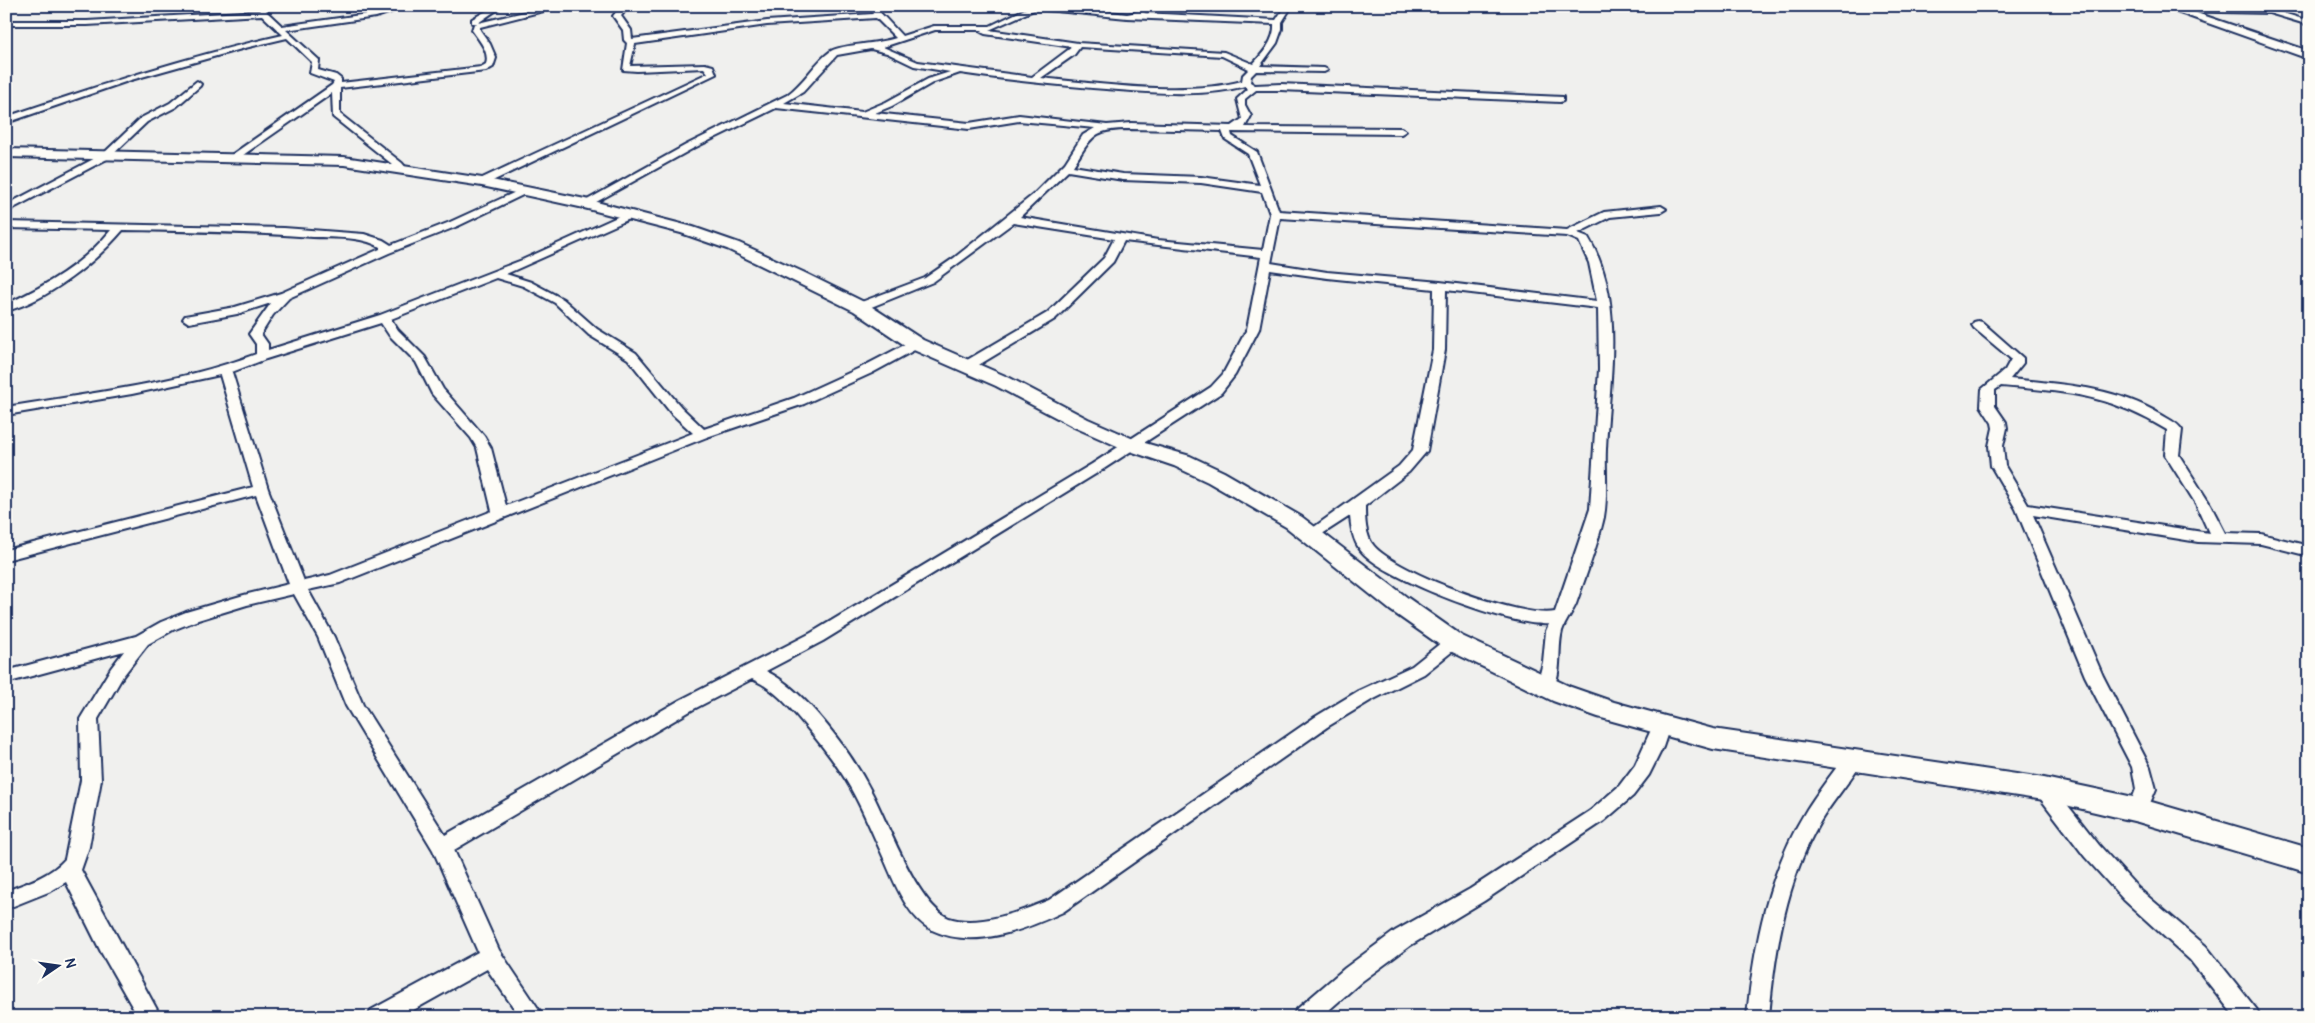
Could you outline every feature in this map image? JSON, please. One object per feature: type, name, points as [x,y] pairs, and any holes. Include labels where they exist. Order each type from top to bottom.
[{"type":"main road","points":[[2165,6],[2309,55]]},
{"type":"main road","points":[[6,153],[152,158],[344,161],[482,182],[585,204],[687,230],[733,246],[860,308],[916,344],[967,366],[1081,423],[1131,445],[1182,461],[1216,477],[1260,501],[1311,535],[1399,604],[1453,642],[1546,686],[1608,710],[1660,726],[1713,739],[2044,789],[2138,810],[2309,861]]},
{"type":"street","points":[[281,28],[376,15],[406,6]]},
{"type":"street","points":[[234,158],[336,86],[483,69],[492,61],[490,52],[476,30],[477,26],[473,23],[492,11],[494,9],[492,6]]},
{"type":"street","points":[[477,26],[560,6]]},
{"type":"street","points":[[482,182],[712,74],[712,70],[705,66],[626,68],[631,42],[628,40],[627,30],[617,16],[621,11],[619,6]]},
{"type":"street","points":[[873,6],[877,16],[891,27],[900,39]]},
{"type":"street","points":[[1136,16],[1150,6]]},
{"type":"street","points":[[442,847],[686,705],[753,672],[817,637],[1131,445],[1216,390],[1229,375],[1253,329],[1275,214],[1252,152],[1226,135],[1226,132],[1244,124],[1246,120],[1247,117],[1241,105],[1241,100],[1250,86],[1248,76],[1275,38],[1279,27],[1278,22],[1289,6]]},
{"type":"street","points":[[2254,6],[2309,23]]},
{"type":"street","points":[[978,29],[998,26],[1029,9],[1043,7],[1109,15],[1185,18],[1216,22],[1240,20],[1278,22]]},
{"type":"street","points":[[2177,9],[2270,11]]},
{"type":"street","points":[[6,23],[101,23],[263,10],[312,57],[316,62],[314,71],[337,79],[336,115],[362,138],[396,161],[402,169]]},
{"type":"street","points":[[2279,13],[2304,12]]},
{"type":"street","points":[[631,42],[767,24],[877,16]]},
{"type":"street","points":[[585,204],[689,147],[776,105],[800,90],[834,53],[842,50],[873,46],[934,28],[978,29],[1078,45],[1224,54],[1254,68],[1324,70]]},
{"type":"street","points":[[6,120],[128,78],[219,52],[288,36]]},
{"type":"street","points":[[1035,79],[1071,53],[1078,45]]},
{"type":"street","points":[[873,46],[916,64],[965,72],[1181,91],[1250,86],[1560,99]]},
{"type":"street","points":[[862,113],[882,108],[929,80],[965,72]]},
{"type":"street","points":[[6,209],[106,156],[144,120],[173,106],[197,84]]},
{"type":"street","points":[[776,105],[969,126],[1019,118],[1086,130],[1109,127],[1402,131]]},
{"type":"street","points":[[860,308],[929,280],[1010,219],[1066,168],[1076,156],[1086,130]]},
{"type":"street","points":[[1066,168],[1123,177],[1201,180],[1266,189]]},
{"type":"street","points":[[189,319],[238,310],[285,295],[524,192]]},
{"type":"street","points":[[1569,233],[1588,222],[1608,214],[1661,209]]},
{"type":"street","points":[[1275,214],[1569,233],[1584,239],[1599,280],[1606,340],[1596,518],[1567,605],[1553,634],[1552,662],[1546,686]]},
{"type":"street","points":[[6,411],[132,390],[225,370],[262,356],[384,318],[496,274],[630,215]]},
{"type":"street","points":[[1010,219],[1267,260],[1327,275],[1440,285],[1603,305]]},
{"type":"street","points":[[6,225],[271,229],[363,238],[382,242],[386,246],[385,251]]},
{"type":"street","points":[[6,308],[37,294],[79,266],[100,249],[119,228]]},
{"type":"street","points":[[967,366],[1050,316],[1109,260],[1116,250],[1120,238]]},
{"type":"street","points":[[496,274],[527,284],[552,296],[593,332],[632,356],[676,410],[702,434]]},
{"type":"street","points":[[1311,535],[1358,504],[1404,469],[1420,451],[1439,350],[1440,285]]},
{"type":"street","points":[[262,356],[262,344],[255,334],[268,313],[285,295]]},
{"type":"street","points":[[384,318],[393,332],[421,360],[437,391],[484,448],[500,512]]},
{"type":"street","points":[[1978,325],[2017,358],[2016,366],[1989,389],[1988,406],[1999,422],[2000,428],[1996,446],[1998,466],[2023,509],[2094,676],[2141,767],[2146,780],[2146,797],[2138,810]]},
{"type":"street","points":[[6,677],[142,640],[166,626],[192,616],[244,600],[299,588],[357,570],[500,512],[702,434],[799,401],[867,370],[916,344]]},
{"type":"street","points":[[225,370],[261,490],[299,588],[326,637],[355,706],[442,847],[491,956],[533,1017]]},
{"type":"street","points":[[1999,382],[2059,386],[2094,392],[2137,406],[2172,427],[2175,430],[2172,455],[2202,504],[2219,537]]},
{"type":"street","points":[[6,555],[261,490]]},
{"type":"street","points":[[1358,504],[1357,525],[1367,548],[1376,558],[1391,568],[1425,584],[1523,615],[1544,619],[1561,616]]},
{"type":"street","points":[[2023,509],[2198,537],[2261,539],[2309,551]]},
{"type":"street","points":[[6,900],[44,885],[70,868],[79,847],[91,780],[89,719],[117,672],[142,640]]},
{"type":"street","points":[[753,672],[773,682],[791,699],[852,774],[911,893],[926,912],[940,923],[955,928],[968,929],[1004,925],[1030,918],[1056,906],[1321,722],[1364,696],[1418,670],[1453,642]]},
{"type":"street","points":[[1304,1017],[1353,975],[1403,938],[1477,895],[1597,816],[1626,791],[1642,770],[1654,746],[1660,726]]},
{"type":"street","points":[[1758,1017],[1763,966],[1787,872],[1808,823],[1854,759]]},
{"type":"street","points":[[2044,789],[2092,851],[2131,894],[2198,954],[2249,1017]]},
{"type":"street","points":[[70,868],[109,945],[150,1017]]},
{"type":"street","points":[[379,1017],[491,956]]}]
